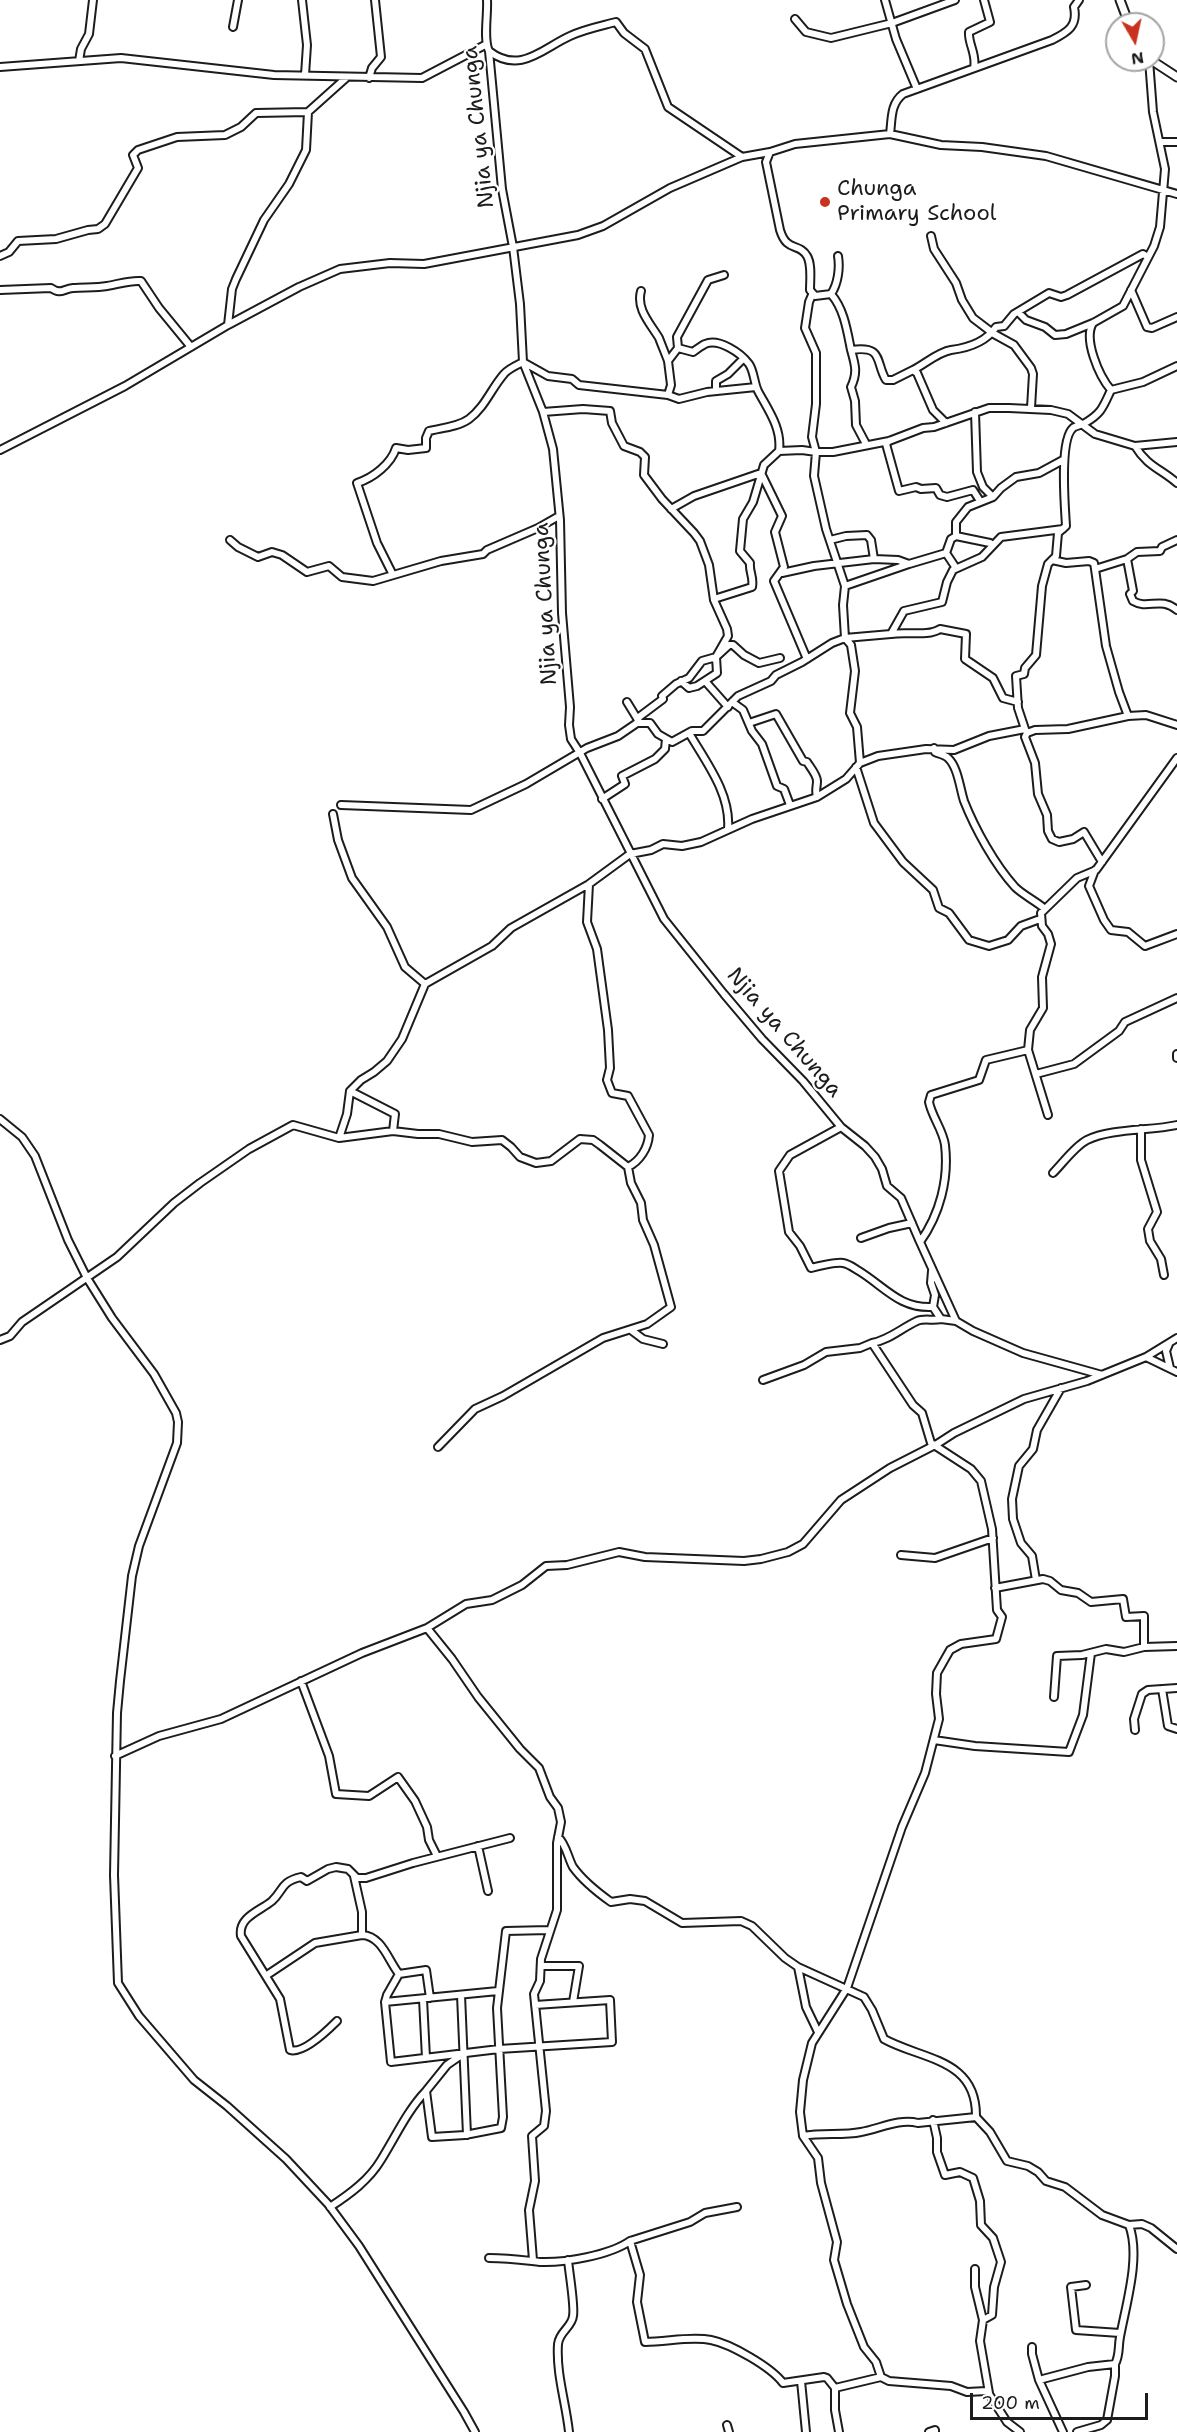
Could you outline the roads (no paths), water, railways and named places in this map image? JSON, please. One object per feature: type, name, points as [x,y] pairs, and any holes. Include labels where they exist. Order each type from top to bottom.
[{"type":"street","points":[[79,61],[81,49],[89,34],[93,0]]},
{"type":"street","points":[[233,27],[238,0]]},
{"type":"street","points":[[302,0],[307,45],[305,75]]},
{"type":"street","points":[[369,78],[372,68],[381,57],[375,0]]},
{"type":"street","name":"Njia ya Chunga","points":[[487,0],[487,48],[502,189],[520,304],[523,362],[543,412],[553,449],[559,516],[562,613],[571,739],[671,928],[739,1012],[803,1081],[841,1127],[875,1157],[882,1169],[887,1186],[901,1198],[956,1321]]},
{"type":"street","points":[[885,0],[917,89]]},
{"type":"street","points":[[795,19],[806,32],[831,38],[892,23],[942,2],[955,0]]},
{"type":"street","points":[[974,68],[976,59],[969,32],[990,22],[984,0]]},
{"type":"street","points":[[890,134],[891,117],[897,99],[906,92],[1052,40],[1069,31],[1076,18],[1074,7],[1079,0]]},
{"type":"street","points":[[0,67],[121,58],[274,75],[422,78],[487,48],[496,57],[518,62],[552,48],[569,36],[616,22],[624,33],[645,49],[668,107],[742,157]]},
{"type":"street","points":[[1018,312],[1026,320],[1045,327],[1055,335],[1066,334],[1093,323],[1123,306],[1160,226],[1165,169],[1154,112],[1151,72]]},
{"type":"street","points":[[0,256],[9,252],[18,241],[56,239],[98,229],[105,224],[138,168],[133,155],[138,150],[177,137],[225,135],[241,127],[255,113],[308,112],[347,78]]},
{"type":"street","points":[[228,325],[232,289],[264,220],[289,184],[306,150],[308,112]]},
{"type":"street","points":[[0,450],[125,386],[228,325],[299,287],[340,269],[390,263],[424,264],[578,235],[603,226],[670,188],[742,157],[770,152],[795,144],[890,134],[942,145],[982,147],[1046,156],[1177,194]]},
{"type":"street","points":[[1160,142],[1177,142]]},
{"type":"street","points":[[770,152],[766,162],[783,241],[790,247],[802,250],[808,257],[812,295],[808,302],[805,328],[816,353],[816,404],[812,437],[816,452],[814,476],[836,564],[845,586],[843,632],[850,645],[855,671],[850,712],[857,727],[858,765],[866,804],[881,835],[918,878],[933,890],[939,908],[949,913],[969,940],[989,945],[1008,940],[1021,926],[1040,919],[1045,909],[1077,878],[1096,870]]},
{"type":"street","points":[[931,236],[934,249],[956,283],[964,305],[975,321],[1014,345],[1031,368],[1033,374],[1031,408]]},
{"type":"street","points":[[851,350],[868,350],[878,357],[886,380],[893,380],[951,351],[963,350],[992,333],[996,327],[1004,326],[1018,312],[1048,293],[1061,297],[1067,295],[1143,254],[1148,256]]},
{"type":"street","points":[[812,295],[831,294],[834,290],[840,266],[838,256]]},
{"type":"street","points":[[668,361],[678,348],[677,337],[708,280],[723,275]]},
{"type":"street","points":[[0,290],[51,288],[64,292],[69,288],[108,286],[130,280],[141,282],[191,347]]},
{"type":"street","points":[[1131,290],[1147,327],[1152,328],[1177,317]]},
{"type":"street","points":[[641,291],[639,300],[644,315],[660,341],[668,361],[670,385],[668,395]]},
{"type":"street","points":[[831,294],[844,316],[856,367],[851,387],[855,401],[856,425],[866,444]]},
{"type":"street","points":[[1093,323],[1088,330],[1088,338],[1098,369],[1111,390]]},
{"type":"street","points":[[678,348],[693,352],[706,343],[715,343],[739,353],[750,365],[756,387],[778,431],[779,451]]},
{"type":"street","points":[[716,391],[716,381],[728,374],[743,359]]},
{"type":"street","points":[[393,575],[377,543],[357,483],[382,469],[393,457],[396,448],[408,450],[426,448],[426,438],[429,432],[462,423],[470,418],[483,406],[504,374],[523,362],[548,376],[572,379],[579,385],[668,395],[679,399],[716,391],[756,387]]},
{"type":"street","points":[[1111,390],[1143,382],[1177,366]]},
{"type":"street","points":[[913,370],[921,380],[933,410],[946,423]]},
{"type":"street","points":[[1102,862],[1084,832],[1059,842],[1052,839],[1048,831],[1047,815],[1038,794],[1035,763],[1025,737],[1026,731],[1018,702],[1016,676],[1024,674],[1025,668],[1036,655],[1041,591],[1048,564],[1056,556],[1058,533],[1066,526],[1066,475],[1063,460],[1072,429],[1100,414],[1111,390]]},
{"type":"street","points":[[714,598],[752,587],[753,577],[750,563],[740,551],[743,519],[753,502],[764,465],[779,451],[833,452],[889,441],[989,408],[1031,408],[1068,414],[1095,434],[1135,446],[1177,442]]},
{"type":"street","points":[[543,412],[584,409],[610,411],[612,423],[624,446],[640,452],[645,457],[644,475],[700,542],[709,565],[714,598],[728,636],[716,657],[717,673],[697,686],[689,688],[681,681]]},
{"type":"street","points":[[975,412],[977,472],[983,487],[993,496]]},
{"type":"street","points":[[889,441],[886,444],[888,459],[899,491],[916,486],[921,489],[936,488],[940,495],[947,497],[973,490],[980,501]]},
{"type":"street","points":[[1135,446],[1153,468],[1177,483]]},
{"type":"street","points":[[956,536],[956,522],[968,507],[993,496],[1016,477],[1039,473],[1063,460]]},
{"type":"street","points":[[671,509],[694,496],[761,473]]},
{"type":"street","points":[[761,473],[782,516],[775,532],[784,567],[782,573]]},
{"type":"street","points":[[230,540],[258,558],[272,552],[282,555],[307,572],[330,566],[342,577],[373,581],[441,561],[483,554],[559,516]]},
{"type":"street","points":[[891,634],[903,611],[942,602],[946,582],[956,568],[982,557],[1001,537],[1063,529]]},
{"type":"street","points":[[830,540],[846,536],[867,536],[871,540],[874,560]]},
{"type":"street","points":[[946,553],[951,539],[956,536],[993,545]]},
{"type":"street","points":[[1095,569],[1127,559],[1137,552],[1160,551],[1162,547],[1177,540]]},
{"type":"street","points":[[845,586],[946,553]]},
{"type":"street","points":[[946,553],[956,568]]},
{"type":"street","points":[[1127,559],[1133,601],[1143,605],[1155,602],[1167,604],[1177,610]]},
{"type":"street","points":[[807,659],[774,581],[775,578],[782,573],[874,560],[898,560],[909,564]]},
{"type":"street","points":[[1053,560],[1066,563],[1089,561],[1094,563],[1106,646],[1128,717]]},
{"type":"street","points":[[638,721],[650,723],[658,734],[672,742],[677,741],[695,730],[703,731],[738,696],[771,681],[776,675],[832,643],[845,638],[907,632],[932,634],[940,629],[966,634],[965,659],[993,678],[1003,698],[1018,702]]},
{"type":"street","points":[[341,805],[471,810],[526,784],[587,748],[618,736],[663,699],[662,696],[681,681],[689,678],[702,662],[716,657],[729,645],[734,645],[744,655],[759,663],[780,658]]},
{"type":"street","points":[[705,681],[713,693],[730,705],[743,710],[765,750],[777,786],[784,789],[790,805]]},
{"type":"street","points":[[627,702],[638,721]]},
{"type":"street","points":[[749,723],[776,714],[803,761],[807,762],[814,774],[817,781],[815,789],[817,796]]},
{"type":"street","points":[[339,1138],[347,1114],[350,1091],[387,1061],[402,1039],[425,984],[492,945],[511,928],[588,884],[630,854],[651,850],[663,844],[682,846],[701,842],[728,829],[817,796],[846,779],[858,765],[878,756],[934,748],[954,750],[989,735],[1068,729],[1146,715],[1177,724]]},
{"type":"street","points":[[689,733],[724,795],[729,816],[728,829]]},
{"type":"street","points":[[602,799],[626,784],[622,776],[655,759],[665,749],[666,739]]},
{"type":"street","points":[[934,748],[935,752],[948,758],[953,766],[963,797],[978,826],[981,840],[1005,876],[1016,888],[1045,909]]},
{"type":"street","points":[[1177,758],[1096,870],[1089,886],[1104,920],[1112,930],[1128,932],[1144,946],[1177,934]]},
{"type":"street","points":[[333,813],[338,840],[352,878],[387,927],[405,967],[425,984]]},
{"type":"street","points":[[588,884],[587,921],[597,949],[608,1030],[610,1068],[607,1080],[612,1093],[628,1096],[649,1135],[648,1142],[636,1163],[628,1167]]},
{"type":"street","points":[[1040,919],[1050,944],[1042,977],[1043,1008],[1030,1030],[1028,1050],[1048,1115]]},
{"type":"street","points":[[1036,1074],[1074,1064],[1119,1031],[1125,1022],[1177,998]]},
{"type":"street","points":[[920,1242],[939,1207],[945,1179],[945,1144],[932,1113],[929,1102],[931,1095],[979,1080],[986,1060],[1028,1050]]},
{"type":"street","points":[[350,1091],[395,1114],[393,1131]]},
{"type":"street","points":[[0,1119],[22,1137],[35,1156],[68,1240],[87,1278],[112,1318],[164,1389],[176,1413],[179,1434],[139,1546],[132,1576],[117,1713],[115,1756],[114,1875],[118,1983],[139,2016],[194,2080],[286,2159],[330,2207],[383,2283],[474,2432]]},
{"type":"street","points":[[0,1340],[10,1336],[22,1322],[117,1257],[174,1203],[233,1159],[293,1125],[339,1138],[393,1131],[439,1134],[472,1142],[502,1140],[520,1157],[536,1163],[551,1161],[580,1139],[593,1140],[628,1167],[631,1183],[641,1203],[643,1220],[654,1245],[671,1307],[647,1324],[631,1330],[619,1331],[580,1350],[503,1396],[475,1409],[438,1447]]},
{"type":"street","points":[[1053,1173],[1088,1139],[1177,1125]]},
{"type":"street","points":[[841,1127],[790,1155],[779,1171],[789,1232],[800,1246],[811,1269],[840,1262],[847,1264],[874,1279],[897,1300],[933,1307]]},
{"type":"street","points":[[1141,1129],[1141,1160],[1157,1212],[1149,1229],[1150,1241],[1161,1259],[1164,1275]]},
{"type":"street","points":[[861,1238],[889,1227],[912,1223]]},
{"type":"street","points":[[932,1271],[931,1283],[935,1295],[933,1307],[941,1319]]},
{"type":"street","points":[[763,1380],[804,1365],[826,1352],[885,1341],[920,1320],[941,1319],[956,1321],[1023,1353],[1102,1375]]},
{"type":"street","points":[[631,1330],[644,1339],[663,1344]]},
{"type":"street","points":[[115,1756],[159,1736],[221,1719],[362,1653],[428,1628],[466,1604],[492,1600],[522,1585],[546,1566],[567,1565],[619,1552],[645,1557],[744,1561],[788,1552],[803,1544],[841,1500],[890,1468],[954,1433],[1024,1399],[1102,1375],[1146,1358],[1177,1338]]},
{"type":"street","points":[[872,1343],[913,1405],[922,1413],[931,1443],[937,1444],[971,1469],[981,1481],[986,1496],[993,1538],[997,1610],[1002,1617],[996,1639],[961,1644],[950,1650],[937,1673],[936,1694],[939,1719],[925,1773],[902,1827],[847,1988],[812,2043],[803,2080],[800,2112],[803,2136],[818,2158],[821,2183],[837,2242],[834,2260],[847,2304],[864,2347],[876,2362],[881,2377]]},
{"type":"street","points":[[1169,1344],[1166,1352],[1170,1368]]},
{"type":"street","points":[[1146,1358],[1177,1372]]},
{"type":"street","points":[[1036,1580],[1032,1556],[1021,1543],[1013,1519],[1012,1499],[1019,1466],[1033,1449],[1037,1430],[1061,1388]]},
{"type":"street","points":[[901,1555],[935,1558],[993,1538]]},
{"type":"street","points":[[995,1588],[1036,1580],[1050,1581],[1061,1590],[1078,1593],[1091,1602],[1123,1599],[1126,1617],[1144,1616],[1144,1647]]},
{"type":"street","points":[[428,1628],[478,1697],[520,1749],[539,1768],[550,1797],[558,1808],[561,1822],[558,1838],[556,1911],[549,1930],[540,1981],[534,1994],[546,2111],[544,2126],[532,2136],[531,2144],[535,2181],[529,2210],[533,2260]]},
{"type":"street","points":[[1054,1696],[1057,1656],[1091,1653],[1106,1649],[1124,1652],[1144,1647],[1177,1646]]},
{"type":"street","points":[[934,1740],[975,1746],[1069,1752],[1083,1715],[1091,1653]]},
{"type":"street","points":[[301,1681],[331,1762],[336,1794],[369,1796],[398,1777],[415,1801],[437,1856]]},
{"type":"street","points":[[1135,1730],[1134,1719],[1142,1694],[1148,1690],[1177,1688]]},
{"type":"street","points":[[1162,1689],[1168,1726],[1177,1729]]},
{"type":"street","points":[[354,1876],[366,1878],[437,1856],[510,1838]]},
{"type":"street","points":[[558,1838],[562,1840],[581,1878],[611,1902],[630,1899],[645,1901],[682,1923],[741,1921],[752,1926],[785,1958],[798,1967],[864,1997],[884,2039],[896,2046],[941,2060],[957,2072],[971,2091],[976,2105],[976,2117],[990,2132],[1007,2161],[1028,2166],[1046,2181],[1065,2187],[1102,2215],[1129,2225],[1142,2224],[1151,2228],[1177,2249]]},
{"type":"street","points":[[477,1846],[488,1891]]},
{"type":"street","points":[[337,2021],[305,2047],[298,2051],[290,2050],[280,1999],[267,1975],[240,1936],[241,1925],[271,1902],[284,1885],[295,1878],[301,1877],[307,1881],[336,1867],[348,1869],[354,1876],[362,1912],[362,1935]]},
{"type":"street","points":[[426,2091],[432,2137],[496,2131],[503,2125],[498,1992],[506,1931],[549,1930]]},
{"type":"street","points":[[267,1975],[315,1943],[362,1935],[371,1935],[379,1942],[388,1960],[399,1974]]},
{"type":"street","points":[[541,1966],[579,1966],[573,2002]]},
{"type":"street","points":[[798,1967],[806,2007],[818,2032]]},
{"type":"street","points":[[399,1974],[426,1970],[426,2058]]},
{"type":"street","points":[[399,1974],[385,2002],[392,2062],[499,2049],[612,2042],[610,2000],[535,2005]]},
{"type":"street","points":[[385,2002],[498,1992]]},
{"type":"street","points":[[461,1995],[467,2135]]},
{"type":"street","points":[[330,2207],[361,2185],[380,2162],[412,2106],[447,2065],[463,2054]]},
{"type":"street","points":[[803,2136],[821,2132],[861,2132],[909,2120],[918,2123],[976,2117]]},
{"type":"street","points":[[933,2120],[938,2138],[937,2151],[945,2175],[960,2172],[973,2178],[980,2201],[981,2225],[993,2238],[1001,2262],[994,2287],[992,2315],[983,2320]]},
{"type":"street","points":[[489,2258],[568,2260],[621,2248],[630,2241],[690,2222],[705,2213],[737,2207]]},
{"type":"street","points":[[1077,2432],[1101,2425],[1107,2420],[1115,2364],[1119,2358],[1120,2334],[1132,2258],[1133,2236],[1129,2225]]},
{"type":"street","points":[[630,2241],[640,2275],[637,2302],[645,2342],[712,2340],[752,2359],[775,2373],[783,2383],[827,2378],[835,2388],[835,2410],[839,2432]]},
{"type":"street","points":[[568,2260],[574,2314],[570,2324],[560,2335],[558,2347],[569,2432]]},
{"type":"street","points":[[975,2270],[975,2287],[983,2320],[980,2341],[989,2394],[1007,2422],[1020,2432]]},
{"type":"street","points":[[1086,2285],[1071,2287],[1076,2330],[1120,2334]]},
{"type":"street","points":[[1032,2346],[1039,2380],[1063,2432]]},
{"type":"street","points":[[1039,2380],[1088,2367],[1115,2364]]},
{"type":"street","points":[[835,2388],[881,2377],[889,2381],[951,2386],[967,2392],[987,2391],[989,2394]]},
{"type":"street","points":[[801,2381],[806,2432]]},
{"type":"street","points":[[929,2432],[935,2430],[935,2432]]},
{"type":"place","name":"Chunga Primary School","points":[[825,202]]}]
